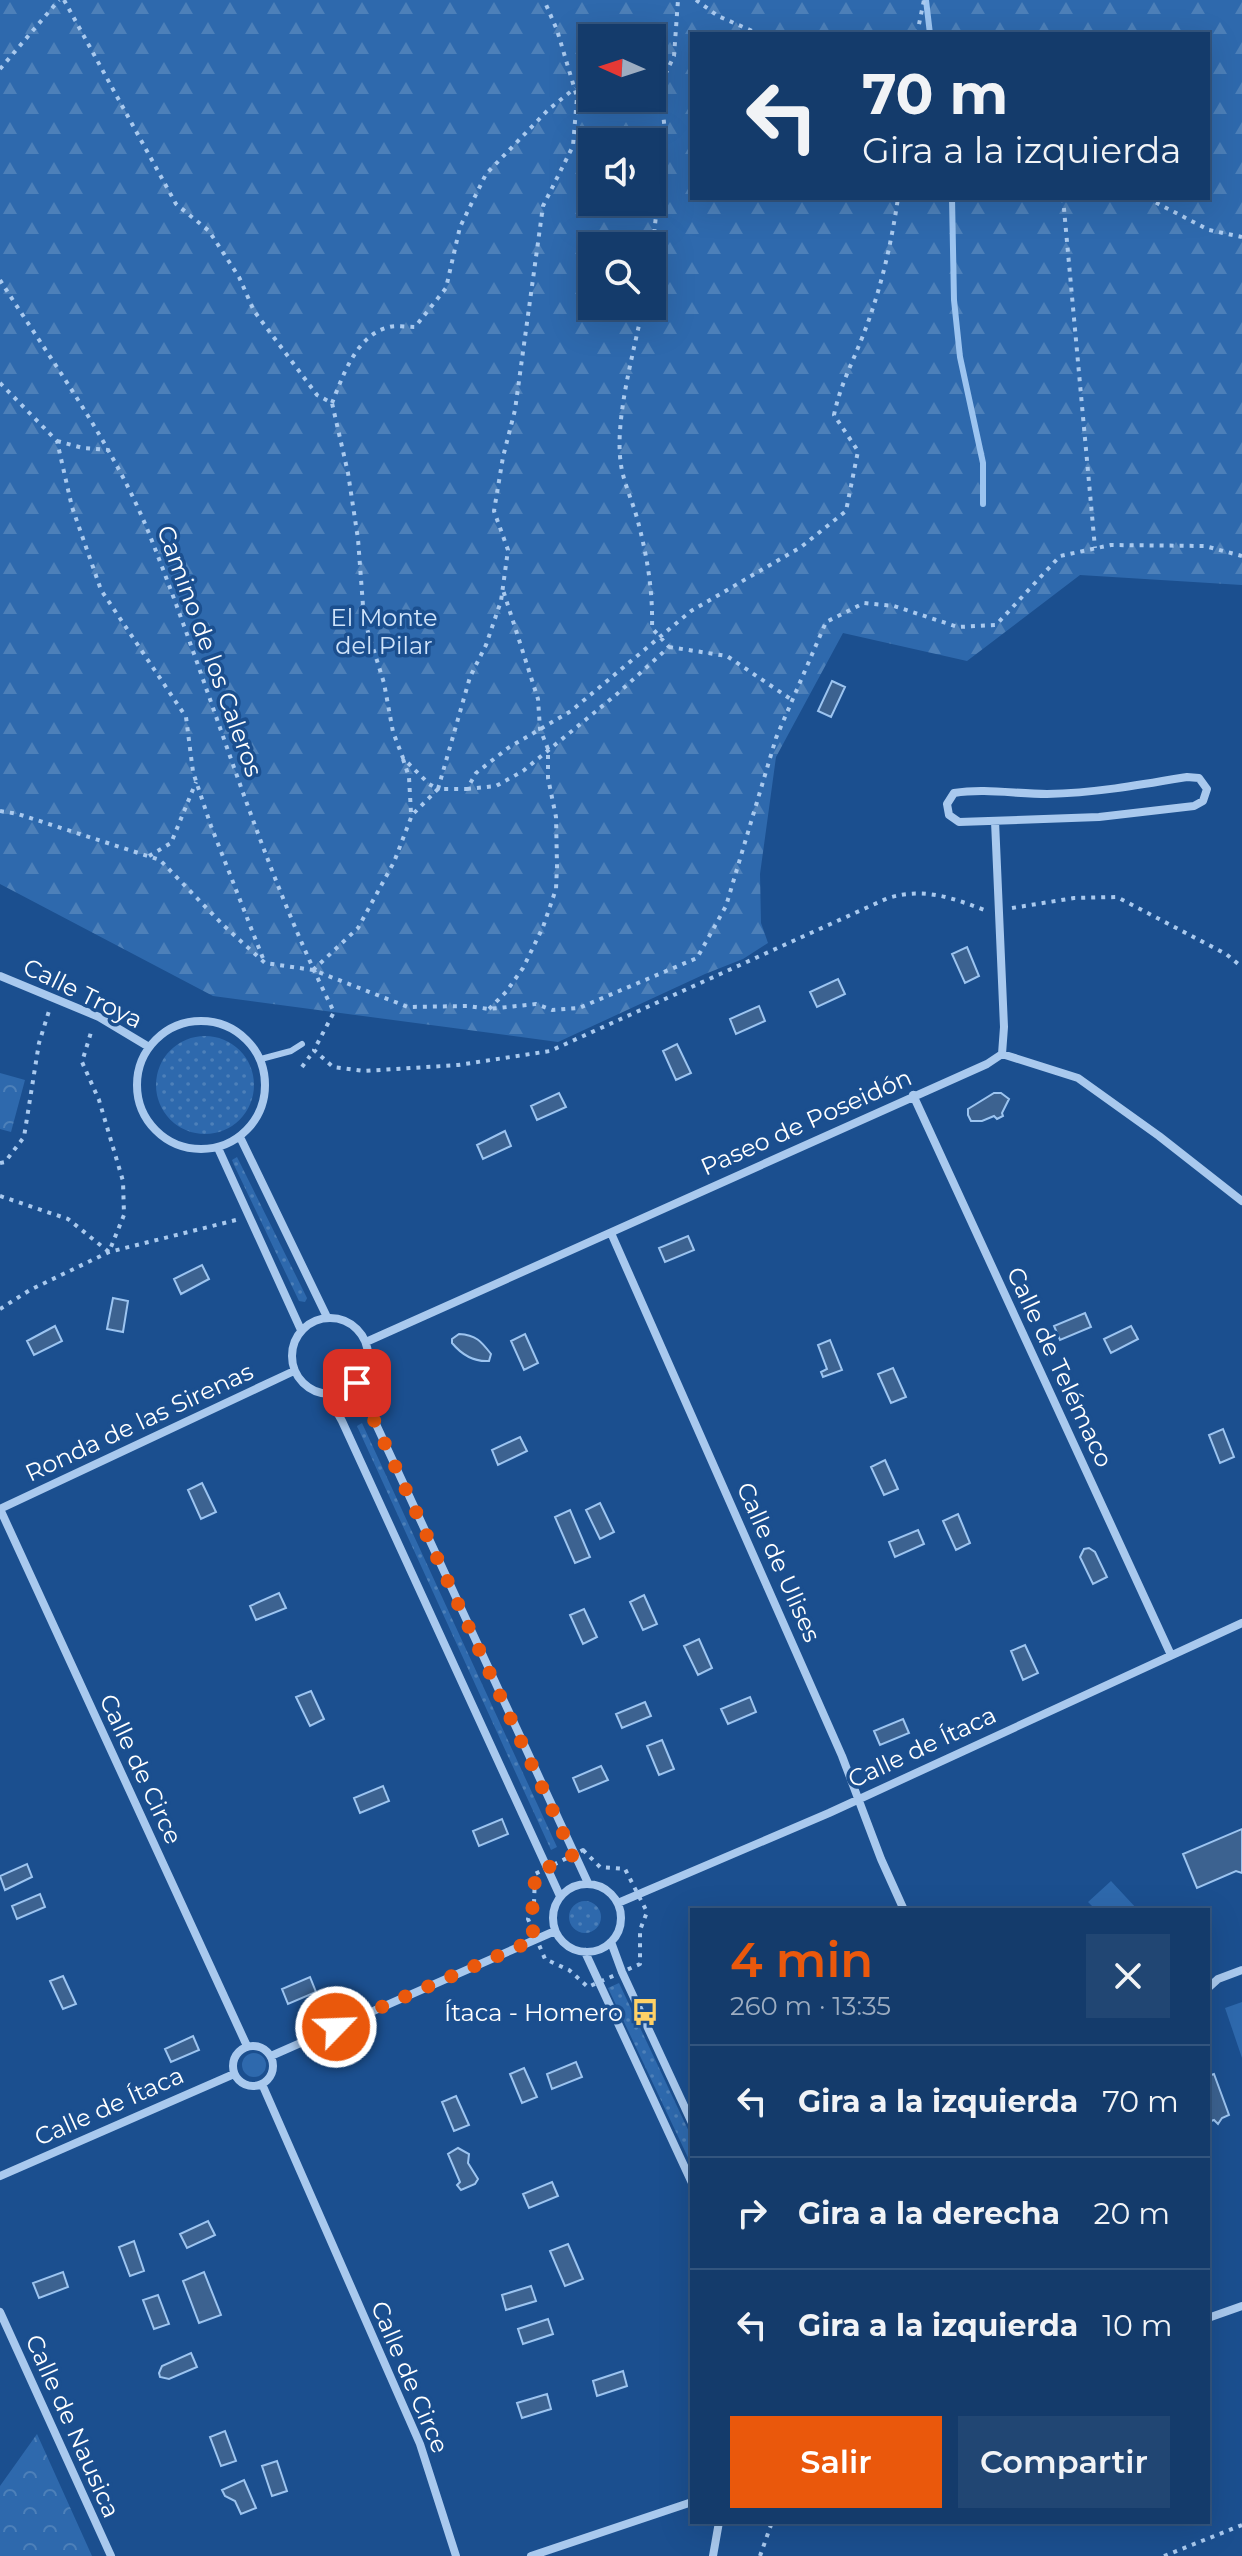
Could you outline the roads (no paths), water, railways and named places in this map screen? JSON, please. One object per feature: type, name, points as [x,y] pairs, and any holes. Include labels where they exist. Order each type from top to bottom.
[{"type":"street","points":[[1187,777],[1199,778],[1207,789],[1203,801],[1194,806],[1099,817],[995,821],[959,822],[949,815],[947,804],[954,793],[968,791],[1046,794],[1099,791],[1187,777]]},
{"type":"street","points":[[995,821],[1004,1027],[1002,1054],[1078,1078],[1242,1201]]},
{"type":"street","name":"Calle Troya","points":[[0,976],[99,1017],[149,1047]]},
{"type":"street","name":"Calle Troya","points":[[218,1148],[198,1149],[179,1145],[162,1136],[148,1122],[139,1104],[137,1084],[140,1065],[149,1047],[162,1033],[179,1024],[198,1020],[218,1022],[236,1030],[250,1042],[261,1059]]},
{"type":"street","name":"Paseo de Poseidón","points":[[366,1342],[987,1064],[1002,1054]]},
{"type":"street","points":[[261,1059],[266,1080],[264,1102],[255,1121],[240,1137],[218,1148],[301,1330]]},
{"type":"street","name":"Calle de Telémaco","points":[[913,1095],[1171,1655]]},
{"type":"street","points":[[240,1137],[327,1317]]},
{"type":"street","name":"Calle de Ulises","points":[[611,1233],[842,1756],[903,1908]]},
{"type":"street","points":[[327,1317],[350,1323],[366,1342],[367,1364],[357,1383],[338,1393],[327,1394],[307,1387],[294,1371],[292,1349],[301,1330],[309,1323],[327,1317]]},
{"type":"street","name":"Ronda de las Sirenas","points":[[0,1509],[294,1371]]},
{"type":"street","points":[[357,1383],[588,1883]]},
{"type":"street","points":[[327,1394],[560,1896]]},
{"type":"street","name":"Calle de Circe","points":[[0,1509],[247,2046]]},
{"type":"street","name":"Calle de Ítaca","points":[[618,1903],[858,1799],[1242,1623]]},
{"type":"street","points":[[588,1883],[606,1889],[618,1903],[620,1923],[611,1942],[604,1948],[585,1952],[567,1946],[555,1931],[553,1913],[560,1896],[577,1885],[588,1883]]},
{"type":"street","points":[[271,2056],[555,1931]]},
{"type":"street","points":[[611,1942],[690,2119]]},
{"type":"street","points":[[585,1952],[690,2179]]},
{"type":"street","points":[[1210,1986],[1218,1979],[1242,1970]]},
{"type":"street","points":[[247,2046],[258,2046],[271,2056],[271,2075],[262,2084],[250,2086],[234,2074],[234,2057],[247,2046]]},
{"type":"street","name":"Calle de Ítaca","points":[[0,2176],[234,2074]]},
{"type":"street","name":"Calle de Circe","points":[[262,2084],[420,2444],[456,2556]]},
{"type":"street","points":[[1210,2317],[1242,2306]]},
{"type":"street","name":"Calle de Nausica","points":[[0,2314],[111,2556]]},
{"type":"street","points":[[531,2556],[690,2503]]},
{"type":"street","points":[[713,2556],[719,2524]]},
{"type":"lane","points":[[261,1059],[291,1051],[302,1044]]},
{"type":"waterway","points":[[926,0],[930,32]]},
{"type":"waterway","points":[[952,200],[954,300],[960,357],[983,463],[983,504]]},
{"type":"place","name":"Ítaca - Homero","points":[[645,2012]]},
{"type":"park label","name":"El Monte del Pilar","points":[[384,631]]}]
